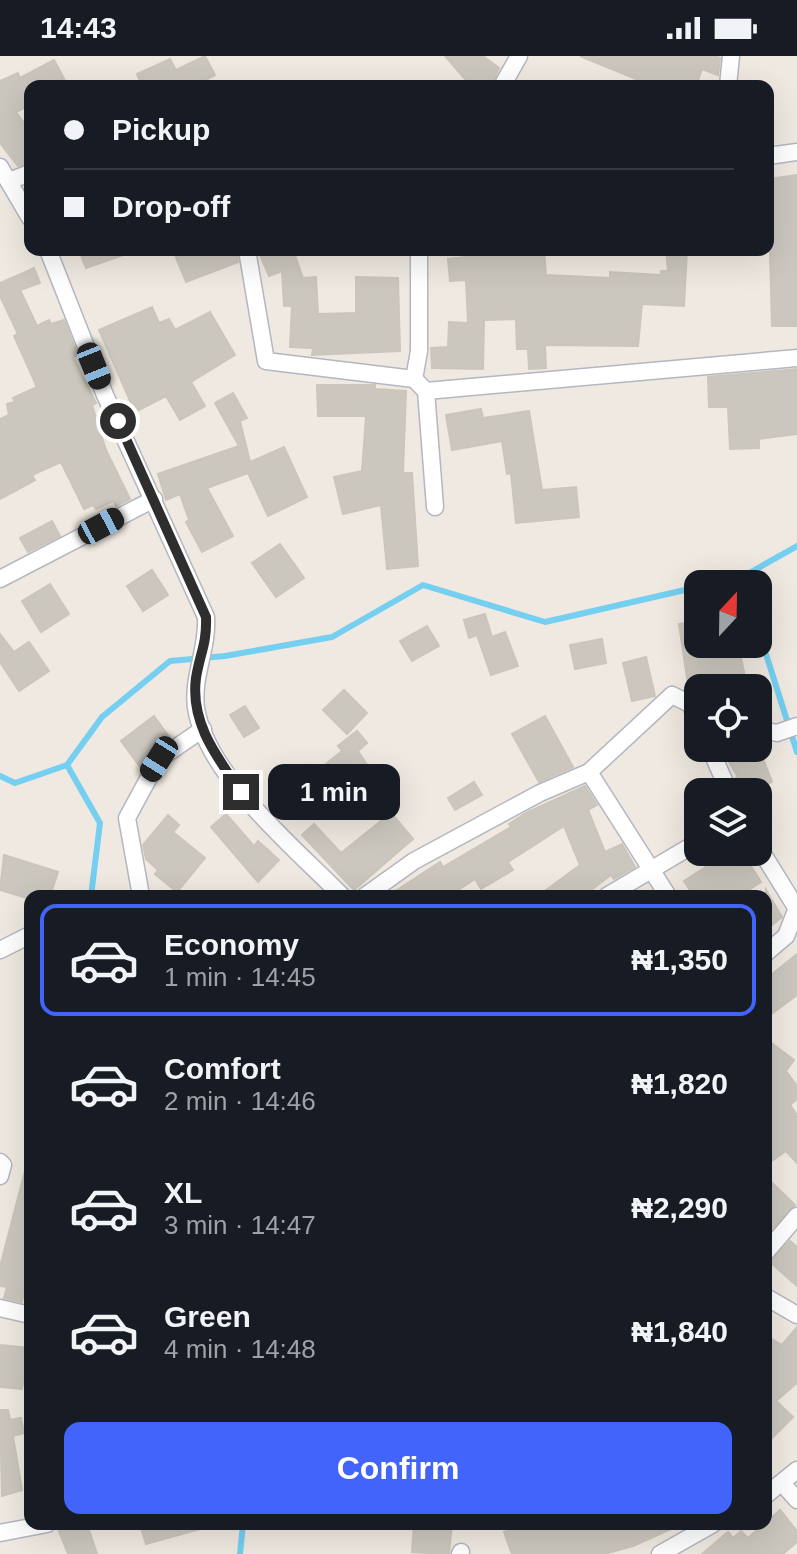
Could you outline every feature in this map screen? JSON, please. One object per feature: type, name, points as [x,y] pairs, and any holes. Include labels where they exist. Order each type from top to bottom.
[{"type":"street","points":[[505,80],[519,56]]},
{"type":"street","points":[[729,80],[731,56]]},
{"type":"street","points":[[774,155],[797,152]]},
{"type":"street","points":[[5,174],[24,207]]},
{"type":"street","points":[[50,256],[105,395],[206,617],[207,641],[196,678],[196,708],[207,742],[241,792],[336,890]]},
{"type":"street","points":[[248,256],[266,361],[414,379],[426,391],[435,507]]},
{"type":"street","points":[[414,379],[419,351],[419,256]]},
{"type":"street","points":[[426,391],[797,358]]},
{"type":"street","points":[[0,579],[154,499]]},
{"type":"street","points":[[373,890],[414,861],[540,793],[589,772],[672,695],[684,701]]},
{"type":"street","points":[[772,732],[797,726]]},
{"type":"street","points":[[140,890],[127,818],[159,759],[203,729]]},
{"type":"street","points":[[589,772],[664,890]]},
{"type":"street","points":[[616,890],[684,850]]},
{"type":"street","points":[[771,866],[797,908],[791,937],[772,949]]},
{"type":"street","points":[[0,950],[24,938]]},
{"type":"street","points":[[0,1162],[3,1165],[0,1176]]},
{"type":"street","points":[[772,1245],[797,1216]]},
{"type":"street","points":[[772,1300],[797,1315]]},
{"type":"street","points":[[0,1308],[24,1314]]},
{"type":"street","points":[[772,1490],[797,1470]]},
{"type":"street","points":[[782,1483],[797,1500]]},
{"type":"street","points":[[0,1533],[24,1528]]},
{"type":"street","points":[[660,1554],[702,1530]]},
{"type":"building","points":[[205,56],[215,75],[205,80],[140,80],[137,74],[170,59],[176,70]]},
{"type":"building","points":[[445,56],[483,56],[499,68],[494,80],[466,80]]},
{"type":"building","points":[[580,56],[720,58],[718,75],[702,69],[698,80],[638,80]]},
{"type":"building","points":[[54,60],[65,80],[24,80],[24,108],[16,112],[24,123],[24,164],[18,166],[0,143],[0,81],[18,73],[20,78]]},
{"type":"building","points":[[797,175],[797,326],[772,326],[770,256],[774,256],[774,178]]},
{"type":"building","points":[[81,256],[120,256],[86,268]]},
{"type":"building","points":[[175,256],[237,256],[238,262],[186,282]]},
{"type":"building","points":[[261,256],[295,256],[303,278],[316,277],[318,314],[356,313],[356,277],[398,278],[400,351],[312,355],[313,348],[290,347],[292,306],[284,306],[282,271],[269,276]]},
{"type":"building","points":[[544,256],[546,275],[610,278],[610,272],[661,275],[661,271],[668,271],[667,256],[687,256],[684,306],[642,304],[638,346],[545,345],[546,368],[529,369],[528,349],[517,349],[516,319],[484,320],[483,369],[432,368],[431,348],[448,347],[449,322],[468,323],[466,280],[450,281],[448,259]]},
{"type":"building","points":[[34,268],[40,283],[20,290],[37,326],[49,320],[51,324],[64,320],[78,355],[73,357],[96,403],[92,405],[106,450],[130,499],[116,506],[113,501],[96,509],[93,505],[84,509],[61,462],[32,475],[35,480],[0,499],[0,419],[9,415],[7,404],[15,402],[13,398],[37,387],[14,336],[18,334],[0,296],[0,283]]},
{"type":"building","points":[[152,307],[159,323],[169,319],[175,330],[210,312],[235,355],[191,382],[205,406],[180,420],[166,396],[135,412],[99,330]]},
{"type":"building","points":[[797,369],[797,434],[759,439],[759,448],[730,449],[728,407],[709,407],[708,377]]},
{"type":"building","points":[[317,385],[375,385],[375,389],[406,391],[403,473],[412,473],[418,566],[387,569],[381,505],[343,514],[334,477],[362,471],[366,416],[318,416]]},
{"type":"building","points":[[233,393],[247,418],[240,421],[250,462],[284,447],[307,497],[268,516],[248,473],[207,488],[233,536],[202,552],[186,522],[189,520],[180,494],[166,500],[158,474],[239,446],[215,403]]},
{"type":"building","points":[[481,409],[483,418],[529,411],[542,490],[576,487],[579,517],[516,523],[511,473],[507,474],[502,441],[452,450],[446,415]]},
{"type":"building","points":[[52,521],[60,536],[28,552],[20,538]]},
{"type":"building","points":[[280,544],[304,578],[276,597],[252,563]]},
{"type":"building","points":[[152,570],[168,595],[143,611],[127,586]]},
{"type":"building","points":[[50,584],[69,614],[41,632],[22,601]]},
{"type":"building","points":[[485,614],[492,637],[505,632],[518,666],[491,675],[477,635],[469,638],[464,620]]},
{"type":"building","points":[[684,623],[684,658],[679,624]]},
{"type":"building","points":[[427,626],[439,646],[412,661],[400,641]]},
{"type":"building","points":[[0,634],[14,652],[29,642],[49,671],[19,691],[0,662]]},
{"type":"building","points":[[602,639],[606,663],[575,669],[570,645]]},
{"type":"building","points":[[646,657],[655,696],[632,701],[623,663]]},
{"type":"building","points":[[684,658],[741,658],[744,674],[686,674]]},
{"type":"building","points":[[344,690],[367,713],[347,734],[323,710]]},
{"type":"building","points":[[245,706],[259,728],[244,737],[230,715]]},
{"type":"building","points":[[154,716],[170,738],[152,750],[141,768],[121,741]]},
{"type":"building","points":[[545,716],[573,767],[539,782],[512,734]]},
{"type":"building","points":[[357,731],[367,743],[358,751],[369,768],[344,786],[326,764],[342,751],[338,746]]},
{"type":"building","points":[[729,762],[764,762],[770,778],[736,778]]},
{"type":"building","points":[[474,782],[482,795],[455,810],[448,798]]},
{"type":"building","points":[[585,786],[597,805],[588,810],[605,852],[622,844],[635,867],[614,879],[611,875],[591,890],[546,890],[580,865],[564,826],[508,862],[513,870],[481,889],[475,879],[458,890],[397,890],[440,862],[443,867],[511,827],[509,824]]},
{"type":"building","points":[[391,813],[413,839],[354,890],[302,835],[314,824],[341,853]]},
{"type":"building","points":[[226,814],[254,846],[258,841],[279,860],[258,882],[211,827]]},
{"type":"building","points":[[168,815],[179,825],[173,832],[205,858],[179,890],[175,890],[155,874],[158,870],[146,859],[143,845]]},
{"type":"building","points":[[4,855],[58,872],[52,890],[24,890],[24,897],[0,890]]},
{"type":"building","points":[[707,866],[751,866],[761,882],[748,890],[690,890],[684,881]]},
{"type":"building","points":[[772,900],[782,917],[772,925]]},
{"type":"building","points":[[797,954],[797,995],[772,1014],[772,974]]},
{"type":"building","points":[[772,1044],[794,1060],[786,1071],[797,1086],[797,1099],[790,1105],[797,1115],[797,1163],[786,1151],[772,1161]]},
{"type":"building","points":[[24,1175],[22,1302],[4,1298],[7,1287],[0,1286],[0,1267]]},
{"type":"building","points":[[772,1183],[795,1205],[772,1229]]},
{"type":"building","points":[[790,1241],[797,1247],[797,1286],[772,1264],[772,1260]]},
{"type":"building","points":[[797,1327],[797,1383],[776,1401],[793,1417],[772,1438],[772,1339],[782,1345]]},
{"type":"building","points":[[0,1345],[24,1347],[22,1389],[0,1387]]},
{"type":"building","points":[[0,1410],[8,1410],[10,1420],[21,1418],[24,1433],[13,1436],[22,1490],[2,1496]]},
{"type":"building","points":[[780,1510],[797,1531],[797,1542],[783,1554],[702,1554],[728,1532],[733,1538],[741,1531],[748,1538],[757,1530],[772,1530],[772,1517]]},
{"type":"building","points":[[89,1530],[97,1554],[68,1554],[59,1531]]},
{"type":"building","points":[[142,1530],[196,1530],[146,1544]]},
{"type":"building","points":[[414,1530],[451,1530],[449,1554],[412,1552]]},
{"type":"building","points":[[669,1530],[633,1546],[604,1554],[512,1554],[504,1532]]},
{"type":"waterway","points":[[755,570],[797,546]]},
{"type":"waterway","points":[[0,776],[15,783],[67,765],[102,717],[170,661],[225,656],[332,637],[423,585],[545,622],[684,590]]},
{"type":"waterway","points":[[767,658],[797,752]]},
{"type":"waterway","points":[[67,765],[100,823],[92,890]]},
{"type":"waterway","points":[[240,1554],[242,1530]]},
{"type":"route","points":[[118,421],[206,617],[207,641],[196,678],[196,708],[207,742],[241,792]]}]
